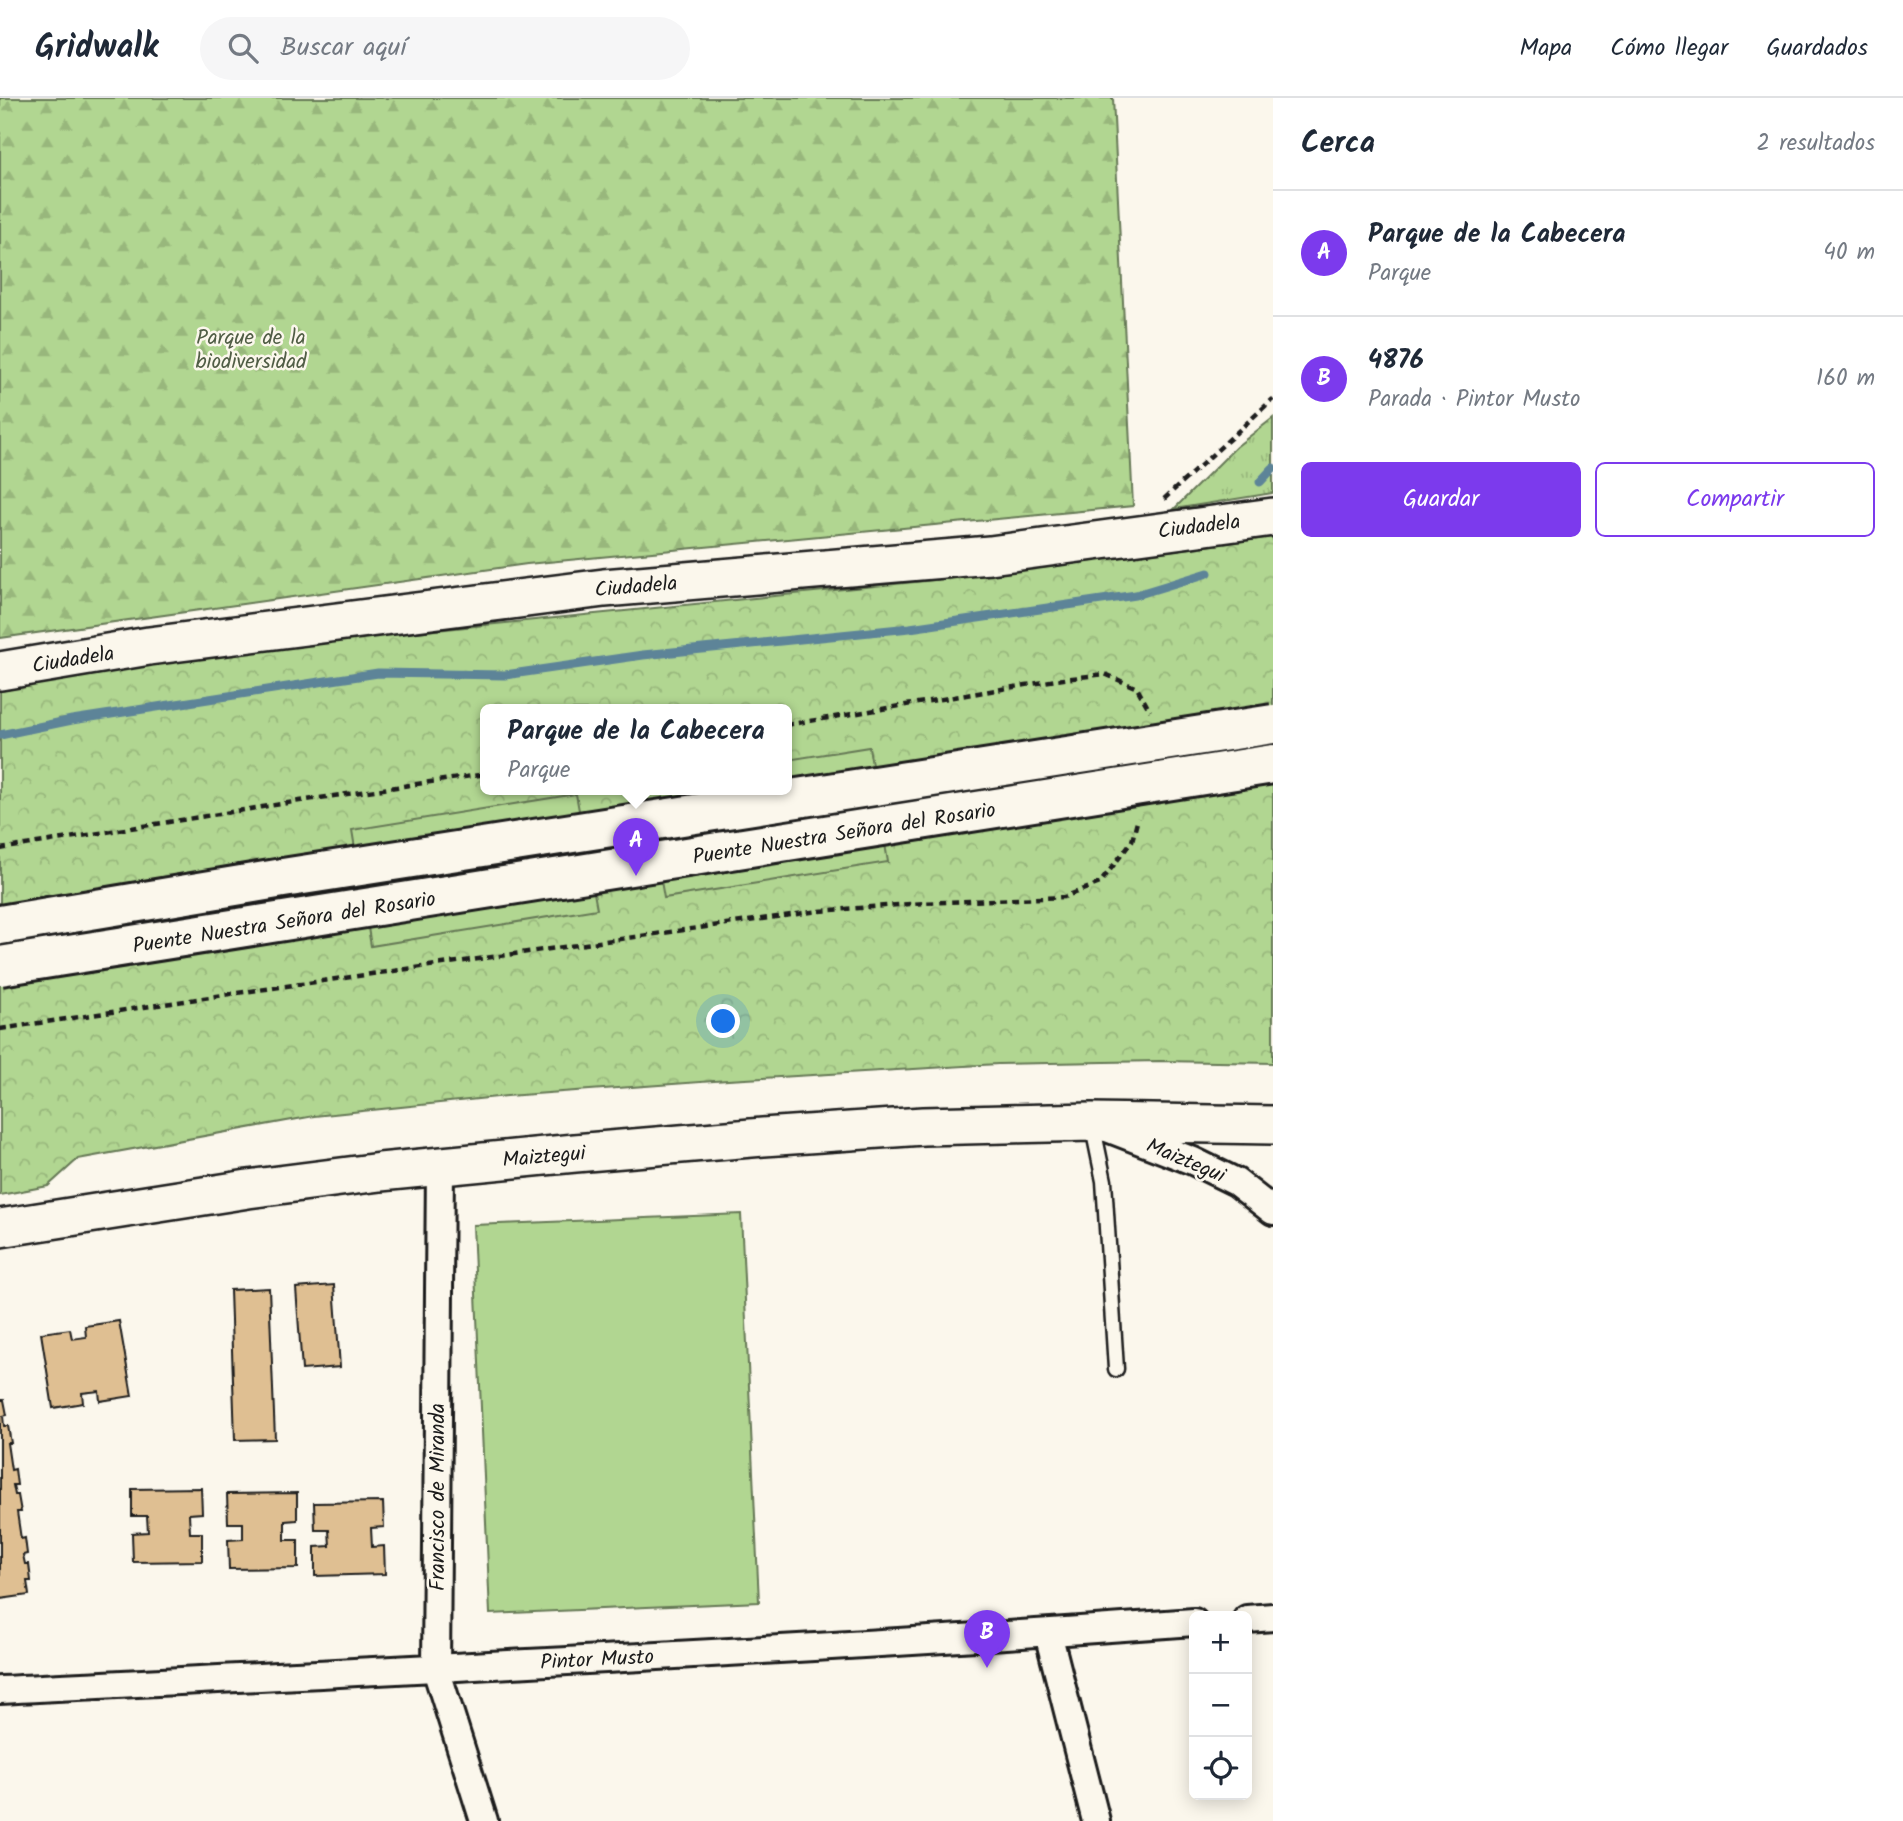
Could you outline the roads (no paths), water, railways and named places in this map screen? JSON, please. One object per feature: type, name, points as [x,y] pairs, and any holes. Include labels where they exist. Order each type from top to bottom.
[{"type":"highway","name":"Puente Nuestra Señora del Rosario","points":[[0,925],[270,880],[1273,724]]},
{"type":"highway","name":"Puente Nuestra Señora del Rosario","points":[[0,966],[1273,764]]},
{"type":"main road","name":"Ciudadela","points":[[0,671],[149,646],[604,588],[990,555],[1273,517]]},
{"type":"main road","name":"Maiztegui","points":[[0,1228],[248,1189],[440,1166],[816,1133],[923,1126],[1092,1122],[1273,1125]]},
{"type":"street","name":"Maiztegui","points":[[1092,1122],[1193,1161],[1236,1182],[1273,1211]]},
{"type":"street","name":"Francisco de Miranda","points":[[440,1166],[436,1668],[484,1821]]},
{"type":"street","points":[[1252,1619],[1273,1617]]},
{"type":"street","name":"Pintor Musto","points":[[0,1690],[436,1668],[1189,1622]]},
{"type":"street","points":[[1048,1633],[1096,1821]]},
{"type":"lane","points":[[1092,1122],[1104,1181],[1116,1369]]},
{"type":"waterway","points":[[1260,482],[1273,468]]},
{"type":"waterway","points":[[0,735],[72,720],[378,673],[505,675],[643,655],[910,628],[1136,595],[1208,573]]},
{"type":"place","name":"Parque de la Cabecera","points":[[636,876]]},
{"type":"place","name":"4876","points":[[987,1668]]},
{"type":"park label","name":"Parque de la biodiversidad","points":[[251,349]]}]
